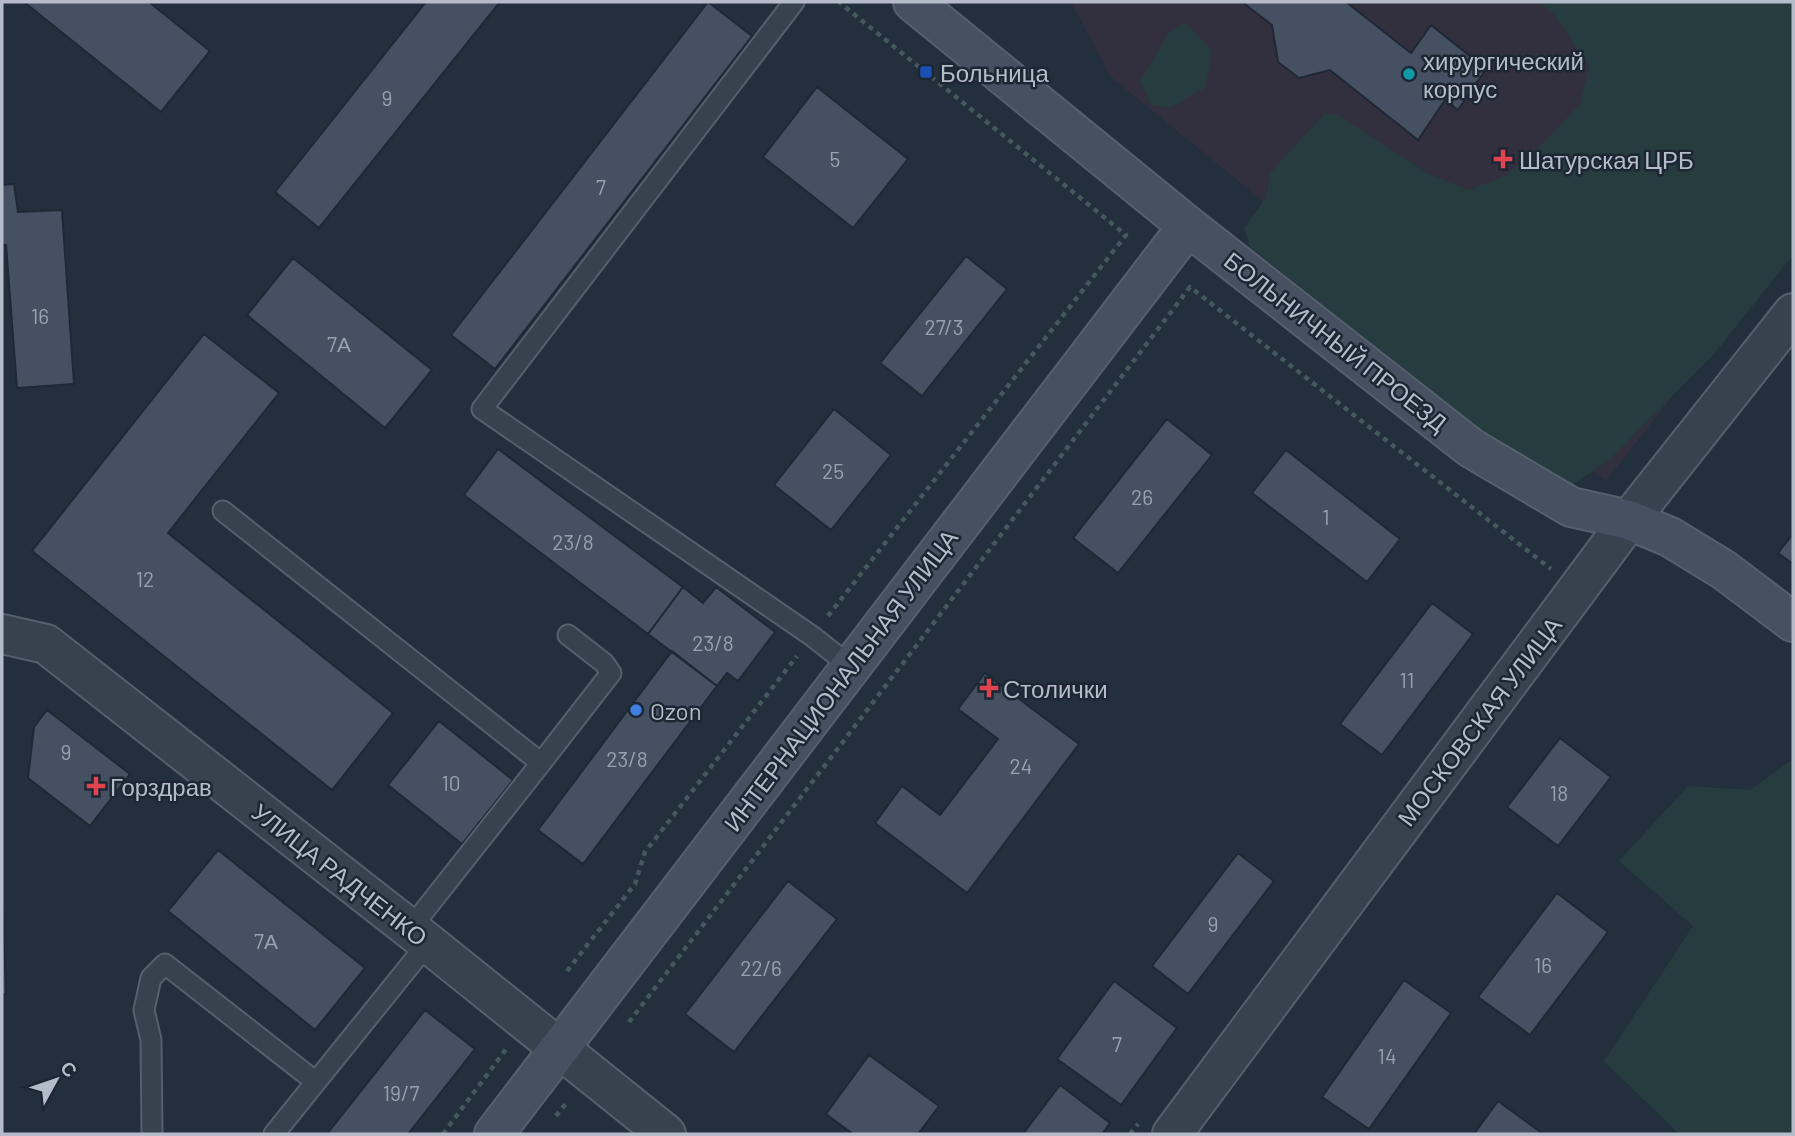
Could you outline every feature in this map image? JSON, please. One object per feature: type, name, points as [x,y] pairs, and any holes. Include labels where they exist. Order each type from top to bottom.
[{"type":"street","name":"БОЛЬНИЧНЫЙ ПРОЕЗД","points":[[913,2],[1188,226],[1471,448],[1571,507],[1629,520],[1670,537],[1724,570],[1793,622]]},
{"type":"street","name":"ИНТЕРНАЦИОНАЛЬНАЯ УЛИЦА","points":[[494,1134],[1188,226]]},
{"type":"street","name":"МОСКОВСКАЯ УЛИЦА","points":[[1172,1129],[1629,520],[1793,313]]},
{"type":"street","name":"УЛИЦА РАДЧЕНКО","points":[[2,634],[46,644],[667,1134]]},
{"type":"lane","points":[[794,2],[482,409],[812,636],[850,666]]},
{"type":"lane","points":[[223,510],[541,764]]},
{"type":"lane","points":[[274,1134],[316,1082],[541,764],[611,673],[604,663],[568,635]]},
{"type":"lane","points":[[152,1134],[151,1040],[144,1010],[150,978],[165,964],[316,1082]]},
{"type":"path","points":[[567,971],[635,884],[645,852],[1126,235],[839,2]]},
{"type":"path","points":[[629,1022],[1190,287],[1551,569],[1543,580]]},
{"type":"path","points":[[443,1134],[511,1043]]},
{"type":"path","points":[[549,1125],[572,1096]]},
{"type":"path","points":[[1130,1134],[1172,1129]]},
{"type":"shaded area","name":"Шатурская ЦРБ","points":[[1071,2],[1793,2],[1793,242],[1606,481],[1111,77]]},
{"type":"green space","name":"Шатурская ЦРБ","points":[[1539,2],[1793,2],[1793,255],[1714,354],[1608,461],[1572,485],[1489,438],[1250,247],[1244,228],[1266,198],[1270,173],[1325,113],[1340,116],[1427,173],[1468,190],[1505,176],[1545,141],[1580,104],[1589,66],[1555,15]]},
{"type":"green space","points":[[1186,23],[1212,51],[1205,88],[1169,108],[1151,105],[1140,81],[1169,33]]},
{"type":"green space","points":[[1793,759],[1793,1134],[1679,1134],[1604,1061],[1693,926],[1619,861],[1688,786],[1750,790]]},
{"type":"building","points":[[24,2],[149,2],[210,51],[161,112]]},
{"type":"building","points":[[426,2],[500,2],[319,228],[275,192]]},
{"type":"building","points":[[708,2],[752,36],[495,369],[451,335]]},
{"type":"building","name":"хирургический корпус","points":[[1242,2],[1346,2],[1411,53],[1431,25],[1486,69],[1458,110],[1445,100],[1418,140],[1330,70],[1299,78],[1278,62],[1272,25]]},
{"type":"building","points":[[817,87],[908,159],[853,228],[763,157]]},
{"type":"building","points":[[14,184],[18,212],[62,210],[74,384],[17,388],[6,245],[2,245],[2,185]]},
{"type":"building","points":[[966,256],[1007,289],[922,396],[880,363]]},
{"type":"building","points":[[293,258],[432,370],[385,428],[247,315]]},
{"type":"building","points":[[204,334],[279,393],[168,533],[393,713],[332,790],[32,551]]},
{"type":"building","points":[[834,409],[891,455],[831,530],[774,485]]},
{"type":"building","points":[[1167,419],[1212,455],[1118,573],[1073,538]]},
{"type":"building","points":[[498,449],[683,587],[648,634],[464,495]]},
{"type":"building","points":[[1286,450],[1400,539],[1367,582],[1252,493]]},
{"type":"building","points":[[1793,534],[1793,564],[1778,553]]},
{"type":"building","points":[[683,587],[703,603],[716,587],[775,632],[738,681],[727,673],[717,686],[648,634]]},
{"type":"building","points":[[1432,603],[1473,634],[1382,755],[1340,724]]},
{"type":"building","points":[[672,651],[717,686],[583,864],[538,830]]},
{"type":"building","points":[[985,673],[1079,744],[967,893],[875,823],[902,786],[940,815],[998,739],[958,709]]},
{"type":"building","points":[[47,710],[130,774],[90,826],[28,778],[34,727]]},
{"type":"building","points":[[439,721],[513,780],[462,844],[388,785]]},
{"type":"building","points":[[1560,738],[1611,777],[1558,846],[1507,807]]},
{"type":"building","points":[[218,850],[365,968],[315,1030],[168,911]]},
{"type":"building","points":[[1238,853],[1274,881],[1188,994],[1152,966]]},
{"type":"building","points":[[788,881],[837,919],[734,1052],[685,1014]]},
{"type":"building","points":[[1557,893],[1608,932],[1530,1035],[1478,997]]},
{"type":"building","points":[[2,903],[6,994],[2,995]]},
{"type":"building","points":[[1404,980],[1451,1013],[1369,1129],[1322,1097]]},
{"type":"building","points":[[1114,981],[1177,1028],[1121,1105],[1057,1059]]},
{"type":"building","points":[[425,1010],[475,1049],[408,1134],[327,1134]]},
{"type":"building","points":[[869,1055],[939,1106],[918,1134],[853,1134],[826,1114]]},
{"type":"building","points":[[1060,1085],[1110,1123],[1102,1134],[1023,1134]]},
{"type":"building","points":[[1498,1101],[1543,1134],[1474,1134]]},
{"type":"place","name":"Больница","points":[[926,72]]},
{"type":"place","name":"хирургический корпус","points":[[1409,74]]},
{"type":"place","name":"Шатурская ЦРБ","points":[[1503,159]]},
{"type":"place","name":"Столички","points":[[989,688]]},
{"type":"place","name":"Ozon","points":[[636,710]]},
{"type":"place","name":"Горздрав","points":[[96,786]]}]
